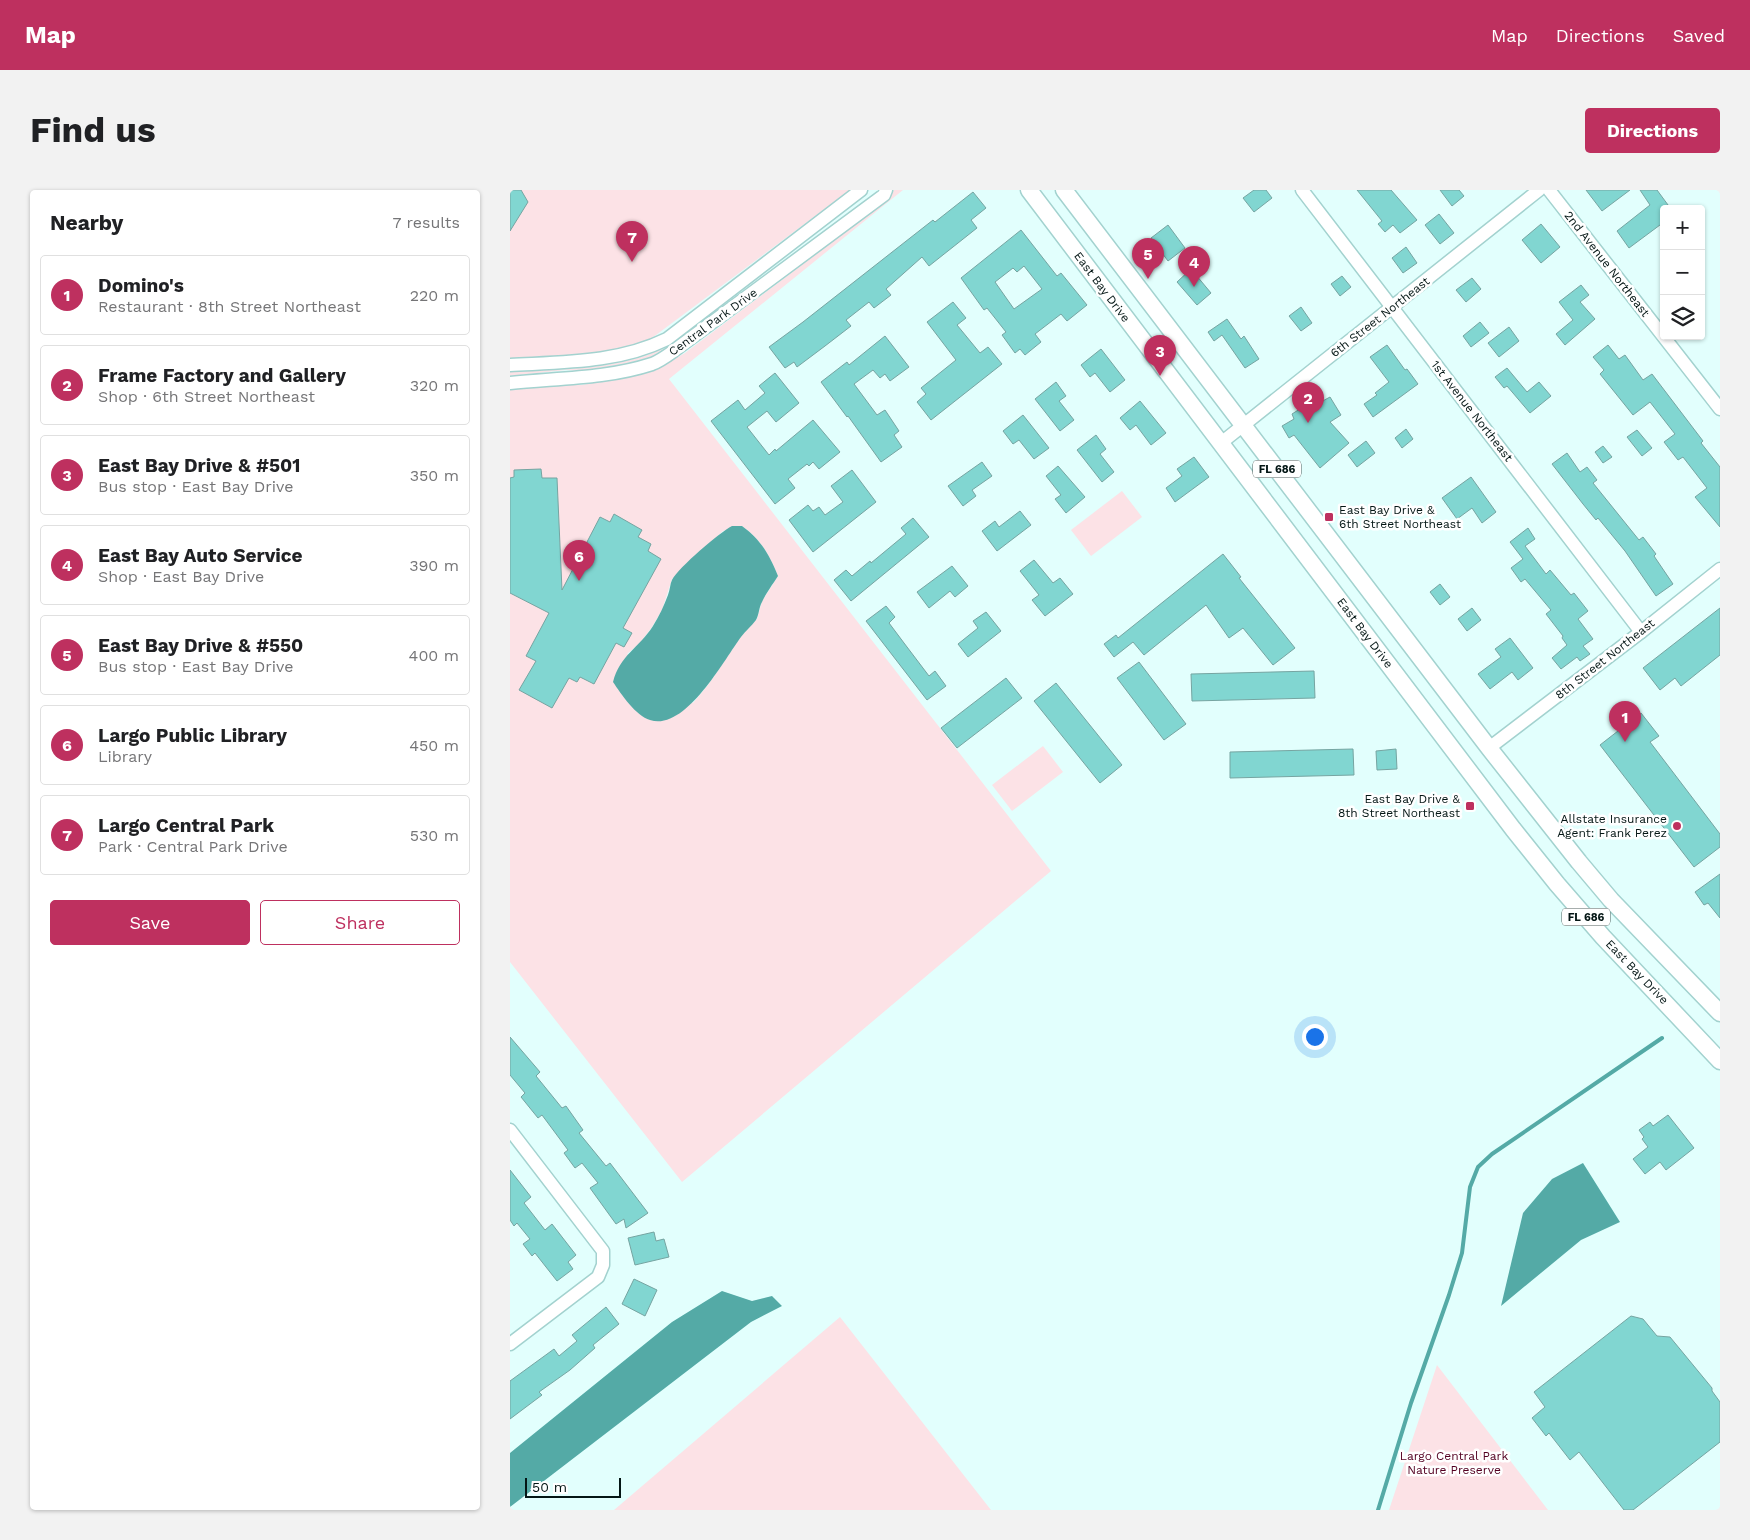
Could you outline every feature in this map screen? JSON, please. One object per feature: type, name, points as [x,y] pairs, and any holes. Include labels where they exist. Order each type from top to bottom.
[{"type":"main road","name":"East Bay Drive","points":[[1029,190],[1512,828],[1603,937],[1720,1060]]},
{"type":"main road","name":"FL 686","points":[[1064,190],[1489,748],[1579,862],[1611,900],[1720,1013]]},
{"type":"street","name":"Central Park Drive","points":[[510,365],[580,362],[648,349],[668,340],[861,190]]},
{"type":"street","name":"Central Park Drive","points":[[510,383],[566,377],[581,378],[654,364],[868,207],[884,195],[886,190]]},
{"type":"street","name":"1st Avenue Northeast","points":[[1302,190],[1641,632]]},
{"type":"street","name":"6th Street Northeast","points":[[1221,443],[1539,190]]},
{"type":"street","name":"2nd Avenue Northeast","points":[[1549,190],[1720,409]]},
{"type":"street","name":"8th Street Northeast","points":[[1489,748],[1720,569]]},
{"type":"street","points":[[510,1130],[603,1251],[602,1265],[598,1276],[510,1344]]},
{"type":"green space","points":[[510,190],[850,190],[642,344],[624,350],[531,360],[510,359]]},
{"type":"green space","points":[[894,190],[903,190],[669,379],[1051,871],[682,1182],[510,962],[510,390],[566,384],[581,385],[624,378],[655,370],[685,353],[888,200]],"holes":[[[742,526],[764,548],[778,576],[762,601],[757,619],[742,635],[708,685],[693,703],[627,654],[640,643],[652,627],[662,610],[672,579],[723,531]]]},
{"type":"green space","points":[[665,348],[651,357],[623,364],[581,371],[566,370],[510,376],[510,372],[569,369],[627,361]]},
{"type":"green space","points":[[1122,491],[1142,517],[1091,556],[1071,530]]},
{"type":"green space","points":[[1043,746],[1063,772],[1012,811],[992,785]]},
{"type":"green space","points":[[840,1317],[991,1510],[614,1510]]},
{"type":"green space","name":"Largo Central Park Nature Preserve","points":[[1437,1365],[1548,1510],[1389,1510]]},
{"type":"water","points":[[732,526],[742,526],[759,542],[768,554],[778,576],[761,604],[756,620],[743,635],[714,677],[690,705],[677,715],[663,721],[645,718],[629,704],[613,682],[616,673],[625,658],[648,634],[653,626],[676,574],[700,551]]},
{"type":"water","points":[[1583,1163],[1620,1222],[1581,1240],[1501,1306],[1523,1213],[1552,1179]]},
{"type":"water","points":[[722,1291],[752,1301],[772,1296],[782,1306],[751,1322],[510,1507],[510,1453],[672,1322]]},
{"type":"building","points":[[510,190],[521,190],[528,202],[510,231]]},
{"type":"building","points":[[1254,190],[1266,190],[1272,198],[1254,212],[1243,198]]},
{"type":"building","points":[[1357,190],[1391,190],[1417,220],[1400,233],[1393,225],[1385,232],[1378,224],[1382,221]]},
{"type":"building","points":[[1440,190],[1459,190],[1464,196],[1452,206]]},
{"type":"building","points":[[1586,190],[1630,190],[1602,211]]},
{"type":"building","points":[[1640,190],[1657,190],[1668,205],[1660,205],[1660,225],[1629,248],[1617,231],[1650,205]]},
{"type":"building","points":[[973,192],[986,208],[971,220],[977,228],[929,266],[922,257],[886,289],[891,295],[874,308],[869,302],[846,320],[851,326],[797,367],[794,362],[785,368],[769,347],[933,220],[935,222]]},
{"type":"building","points":[[1439,214],[1454,233],[1440,244],[1425,225]]},
{"type":"building","points":[[1541,224],[1560,247],[1541,263],[1522,240]]},
{"type":"building","points":[[1168,225],[1185,248],[1168,261],[1151,238]]},
{"type":"building","points":[[1021,230],[1057,276],[1061,273],[1087,305],[1067,321],[1061,314],[1035,334],[1041,342],[1025,355],[1020,349],[1015,353],[1002,335],[1006,332],[987,308],[984,310],[961,278]],"holes":[[[1024,266],[1042,289],[1014,309],[995,282],[1013,268],[1017,272]]]},
{"type":"building","points":[[1406,247],[1417,263],[1403,273],[1392,258]]},
{"type":"building","points":[[1191,269],[1211,293],[1197,305],[1177,282]]},
{"type":"building","points":[[1342,276],[1351,287],[1340,296],[1331,284]]},
{"type":"building","points":[[1472,278],[1481,289],[1466,302],[1456,290]]},
{"type":"building","points":[[1581,285],[1589,295],[1580,302],[1595,319],[1565,345],[1556,334],[1573,320],[1559,302]]},
{"type":"building","points":[[953,302],[966,318],[957,325],[980,353],[988,347],[1002,364],[931,420],[917,402],[926,394],[921,388],[956,360],[927,322]]},
{"type":"building","points":[[1301,307],[1312,323],[1301,331],[1289,316]]},
{"type":"building","points":[[1227,319],[1241,339],[1244,336],[1259,359],[1245,368],[1222,335],[1214,341],[1208,332]]},
{"type":"building","points":[[1480,322],[1489,333],[1471,347],[1463,336]]},
{"type":"building","points":[[1509,327],[1519,341],[1499,357],[1488,343]]},
{"type":"building","points":[[885,336],[909,367],[890,381],[885,374],[880,378],[873,370],[854,384],[877,415],[885,410],[899,431],[894,435],[902,447],[881,462],[821,382],[847,362],[849,365]]},
{"type":"building","points":[[1387,345],[1418,384],[1373,417],[1364,404],[1377,395],[1375,393],[1389,382],[1370,357]]},
{"type":"building","points":[[1608,345],[1619,359],[1625,355],[1643,380],[1652,374],[1703,441],[1701,443],[1720,467],[1720,527],[1695,497],[1707,488],[1683,457],[1678,460],[1664,442],[1675,434],[1650,402],[1633,415],[1600,374],[1604,370],[1593,357]]},
{"type":"building","points":[[1101,349],[1125,380],[1110,392],[1095,373],[1090,377],[1081,365]]},
{"type":"building","points":[[1507,368],[1527,392],[1539,382],[1551,396],[1530,413],[1507,386],[1504,388],[1495,377]]},
{"type":"building","points":[[775,373],[799,403],[776,422],[767,411],[747,427],[769,455],[813,420],[840,452],[819,469],[813,462],[809,466],[807,464],[788,479],[795,488],[775,504],[711,421],[738,400],[745,410],[765,393],[759,386]]},
{"type":"building","points":[[1056,382],[1066,396],[1059,401],[1074,420],[1060,431],[1035,399]]},
{"type":"building","points":[[1330,397],[1341,415],[1330,422],[1349,443],[1320,468],[1294,435],[1289,438],[1282,426],[1294,419],[1292,414],[1306,405],[1308,409]]},
{"type":"building","points":[[1140,401],[1166,433],[1151,445],[1136,425],[1130,430],[1120,418]]},
{"type":"building","points":[[1023,415],[1049,448],[1034,459],[1019,440],[1013,444],[1003,431]]},
{"type":"building","points":[[1406,429],[1413,439],[1402,448],[1395,438]]},
{"type":"building","points":[[1637,430],[1652,448],[1642,456],[1627,437]]},
{"type":"building","points":[[1096,435],[1106,449],[1100,454],[1114,472],[1102,482],[1077,450]]},
{"type":"building","points":[[1366,441],[1375,453],[1357,467],[1348,455]]},
{"type":"building","points":[[1603,446],[1612,457],[1603,463],[1595,452]]},
{"type":"building","points":[[1567,453],[1580,472],[1587,467],[1597,480],[1593,483],[1639,540],[1643,537],[1656,554],[1654,556],[1673,584],[1656,596],[1625,551],[1598,518],[1596,520],[1552,464]]},
{"type":"building","points":[[1194,457],[1209,477],[1175,502],[1166,488],[1182,476],[1177,469]]},
{"type":"building","points":[[982,462],[992,476],[972,490],[976,496],[963,506],[948,486]]},
{"type":"building","points":[[1058,466],[1085,497],[1066,513],[1055,499],[1061,495],[1046,476]]},
{"type":"building","points":[[541,469],[542,478],[557,478],[562,590],[600,517],[610,522],[614,514],[642,530],[638,537],[651,544],[648,551],[661,559],[623,628],[632,633],[624,647],[616,643],[594,684],[580,677],[577,682],[569,678],[552,708],[519,690],[536,661],[526,656],[549,613],[510,593],[510,478],[514,477],[514,470]]},
{"type":"building","points":[[852,470],[876,502],[813,552],[789,520],[808,505],[813,511],[819,507],[825,515],[843,502],[831,486]]},
{"type":"building","points":[[1471,477],[1496,512],[1482,523],[1472,508],[1457,519],[1442,498]]},
{"type":"building","points":[[1020,511],[1031,525],[997,551],[982,531],[995,521],[999,527]]},
{"type":"building","points":[[913,518],[929,537],[851,601],[834,580],[846,570],[852,576],[870,561],[871,563],[906,534],[901,528]]},
{"type":"building","points":[[1528,528],[1535,539],[1525,546],[1546,574],[1550,570],[1571,595],[1574,593],[1588,611],[1578,619],[1593,639],[1583,646],[1590,654],[1580,661],[1577,657],[1561,669],[1552,658],[1567,645],[1562,638],[1563,636],[1546,614],[1551,610],[1525,579],[1521,582],[1511,568],[1523,559],[1510,542]]},
{"type":"building","points":[[1223,554],[1241,577],[1239,578],[1295,648],[1273,665],[1243,628],[1229,638],[1206,605],[1144,655],[1133,642],[1114,657],[1104,644],[1116,635],[1118,638]]},
{"type":"building","points":[[1034,560],[1053,583],[1060,578],[1073,594],[1045,616],[1032,600],[1039,595],[1020,571]]},
{"type":"building","points":[[952,566],[968,586],[955,597],[950,591],[929,608],[917,592]]},
{"type":"building","points":[[1440,584],[1450,597],[1440,605],[1430,592]]},
{"type":"building","points":[[886,606],[895,617],[889,623],[904,643],[929,676],[935,671],[946,686],[927,700],[866,621]]},
{"type":"building","points":[[1472,608],[1481,620],[1467,631],[1458,619]]},
{"type":"building","points":[[1720,608],[1720,655],[1681,686],[1675,678],[1660,690],[1643,668]]},
{"type":"building","points":[[986,612],[1001,631],[968,657],[958,644],[978,628],[973,621]]},
{"type":"building","points":[[1510,638],[1533,668],[1518,680],[1512,672],[1490,689],[1478,674],[1501,657],[1495,649]]},
{"type":"building","points":[[1139,662],[1186,724],[1164,740],[1117,678]]},
{"type":"building","points":[[1314,671],[1315,698],[1192,701],[1191,674]]},
{"type":"building","points":[[1006,678],[1022,698],[957,748],[941,728]]},
{"type":"building","points":[[1056,683],[1122,765],[1100,783],[1034,701]]},
{"type":"building","points":[[1641,713],[1659,736],[1650,742],[1720,834],[1720,847],[1694,867],[1600,745]]},
{"type":"building","points":[[1353,749],[1354,775],[1230,778],[1230,752]]},
{"type":"building","points":[[1396,749],[1397,769],[1377,770],[1376,751]]},
{"type":"building","points":[[1720,874],[1720,918],[1708,903],[1704,905],[1695,892]]},
{"type":"building","points":[[510,1037],[540,1072],[536,1076],[562,1108],[566,1106],[583,1130],[579,1133],[606,1166],[610,1163],[648,1213],[626,1228],[624,1219],[616,1224],[590,1188],[598,1183],[582,1163],[575,1168],[564,1153],[568,1150],[542,1115],[538,1118],[521,1097],[525,1093],[510,1075]]},
{"type":"building","points":[[1668,1115],[1694,1148],[1666,1170],[1660,1162],[1645,1174],[1633,1159],[1648,1147],[1642,1139],[1644,1137],[1639,1130],[1650,1122],[1653,1126]]},
{"type":"building","points":[[510,1170],[531,1197],[524,1203],[545,1230],[552,1224],[576,1255],[568,1262],[573,1269],[557,1281],[535,1253],[532,1256],[523,1244],[530,1239],[517,1223],[514,1226],[510,1220]]},
{"type":"building","points":[[654,1232],[656,1241],[664,1239],[669,1257],[635,1265],[628,1238]]},
{"type":"building","points":[[634,1279],[657,1290],[645,1316],[622,1304]]},
{"type":"building","points":[[606,1307],[619,1324],[593,1345],[595,1348],[570,1370],[539,1392],[542,1395],[510,1419],[510,1381],[554,1349],[559,1356],[577,1341],[572,1335]]},
{"type":"building","points":[[1631,1316],[1643,1319],[1657,1336],[1670,1337],[1712,1388],[1720,1402],[1720,1442],[1633,1510],[1624,1510],[1579,1452],[1570,1460],[1549,1433],[1546,1436],[1532,1418],[1545,1407],[1534,1392]]},
{"type":"waterway","points":[[1378,1510],[1411,1403],[1462,1253],[1470,1187],[1478,1167],[1492,1154],[1662,1038]]},
{"type":"place","name":"Largo Central Park","points":[[632,262]]},
{"type":"place","name":"East Bay Drive & #550","points":[[1148,279]]},
{"type":"place","name":"East Bay Auto Service","points":[[1194,287]]},
{"type":"place","name":"East Bay Drive & #501","points":[[1160,376]]},
{"type":"place","name":"Frame Factory and Gallery","points":[[1308,423]]},
{"type":"place","name":"East Bay Drive & 6th Street Northeast","points":[[1329,517]]},
{"type":"place","name":"Largo Public Library","points":[[579,581]]},
{"type":"place","name":"Domino's","points":[[1625,742]]},
{"type":"place","name":"East Bay Drive & 8th Street Northeast","points":[[1470,806]]},
{"type":"place","name":"Allstate Insurance Agent: Frank Perez","points":[[1677,826]]}]
